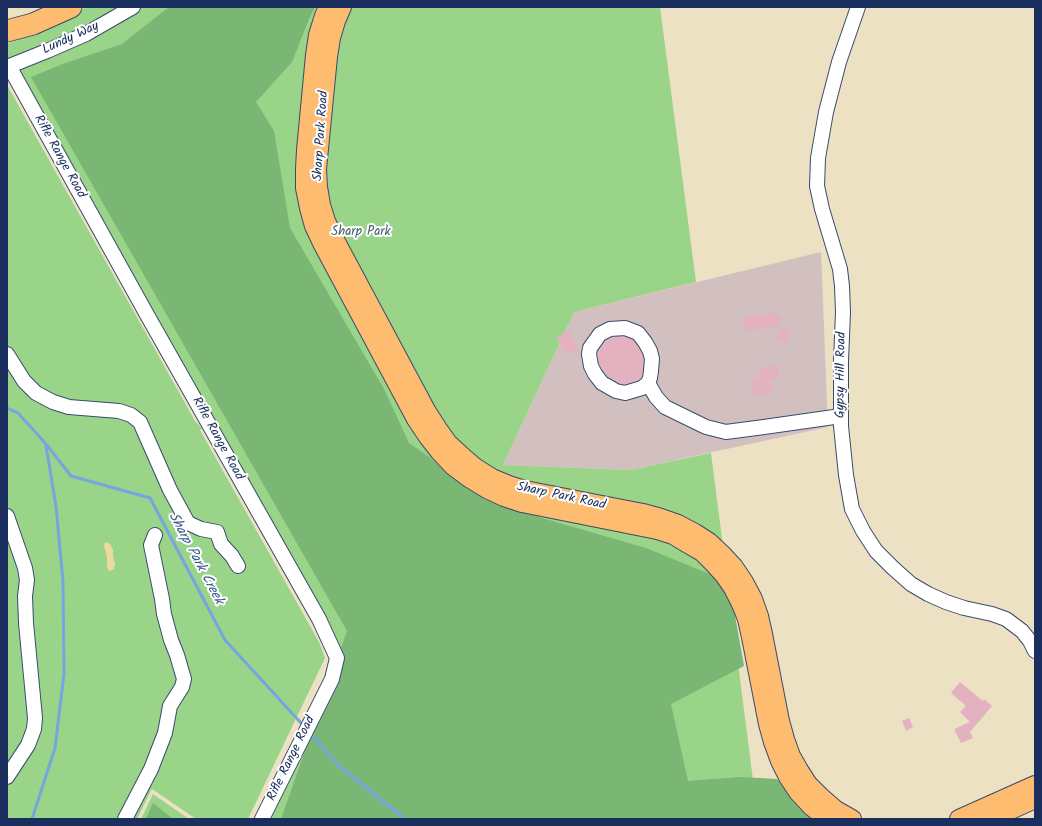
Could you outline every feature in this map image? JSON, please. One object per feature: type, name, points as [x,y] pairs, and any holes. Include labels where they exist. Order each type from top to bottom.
[{"type":"highway","points":[[7,30],[48,7]]},
{"type":"highway","points":[[7,30],[33,24],[71,7]]},
{"type":"main road","name":"Sharp Park Road","points":[[328,7],[318,35],[306,150],[305,188],[309,208],[314,226],[322,243],[416,419],[439,451],[469,478],[486,489],[522,503],[657,530],[673,535],[702,552],[724,575],[733,588],[747,619],[768,724],[780,761],[798,792],[812,807],[827,819]]},
{"type":"main road","name":"Sharp Park Road","points":[[342,7],[331,38],[328,57],[317,169],[321,205],[326,221],[334,238],[431,418],[448,443],[476,468],[492,478],[525,490],[661,518],[678,524],[695,533],[709,542],[722,554],[734,567],[744,582],[753,599],[759,616],[780,721],[791,756],[808,784],[836,810],[852,819]]},
{"type":"main road","points":[[959,819],[1035,785]]},
{"type":"main road","points":[[991,819],[1035,799]]},
{"type":"street","name":"Lundy Way","points":[[8,67],[86,34],[133,7]]},
{"type":"street","name":"Gypsy Hill Road","points":[[858,7],[839,62],[826,112],[818,158],[817,186],[822,209],[840,269],[842,286],[841,426],[846,475],[852,509],[863,531],[876,551],[911,584],[946,602],[1006,619],[1022,631],[1030,641],[1035,651]]},
{"type":"street","name":"Rifle Range Road","points":[[8,67],[319,619],[337,658],[332,679],[262,819]]},
{"type":"street","points":[[625,328],[638,333],[650,351],[652,359],[648,383],[642,388],[625,393],[616,391],[602,383],[591,366],[589,354],[590,348],[600,334],[610,329],[625,328]]},
{"type":"street","points":[[7,354],[24,381],[36,393],[53,402],[69,407],[119,410],[131,415],[140,422],[167,484],[188,523],[201,529],[217,532],[222,544],[238,566]]},
{"type":"street","points":[[648,383],[656,397],[665,407],[706,427],[726,432],[841,416]]},
{"type":"street","points":[[7,516],[27,580],[25,596],[26,623],[35,718],[34,729],[28,745],[7,777]]},
{"type":"street","points":[[125,819],[151,769],[165,734],[170,706],[182,687],[184,679],[164,614],[151,545],[155,535]]},
{"type":"shaded area","points":[[821,252],[828,427],[630,470],[503,465],[574,312]]},
{"type":"green space","name":"Sharp Park","points":[[87,7],[660,7],[696,282],[574,312],[503,465],[630,470],[711,453],[758,819],[262,819],[337,658],[7,59],[7,44],[25,37]]},
{"type":"green space","points":[[169,7],[315,7],[292,62],[256,102],[274,131],[290,228],[384,389],[409,443],[494,502],[542,518],[646,548],[729,582],[744,666],[671,704],[688,781],[740,777],[777,779],[811,819],[281,819],[347,631],[31,77],[60,65],[122,44]]},
{"type":"green space","points":[[7,85],[195,421],[202,428],[200,430],[319,642],[325,658],[248,819],[196,819],[152,789],[137,819],[7,819]]},
{"type":"green space","points":[[153,794],[189,819],[141,819]]},
{"type":"green space","points":[[153,803],[173,819],[146,819]]},
{"type":"sand","points":[[105,542],[110,544],[113,550],[115,564],[114,569],[110,571],[107,567],[107,557],[104,546]]},
{"type":"building","points":[[774,313],[782,317],[777,326],[745,331],[742,318]]},
{"type":"building","points":[[781,327],[791,331],[786,344],[776,340]]},
{"type":"building","points":[[569,330],[578,348],[566,354],[557,337]]},
{"type":"building","points":[[616,337],[624,337],[633,340],[642,354],[642,376],[638,380],[625,384],[619,383],[608,376],[602,369],[598,359],[599,353],[609,340]]},
{"type":"building","points":[[777,365],[779,379],[770,380],[772,394],[754,396],[750,379],[760,378],[759,371],[762,367]]},
{"type":"building","points":[[960,682],[983,701],[984,699],[992,706],[970,732],[973,738],[961,743],[954,729],[970,722],[960,712],[966,706],[951,693]]},
{"type":"building","points":[[909,718],[913,727],[906,731],[902,721]]},
{"type":"waterway","name":"Sharp Park Creek","points":[[7,408],[18,413],[46,444],[71,476],[150,498],[225,640],[301,723]]},
{"type":"waterway","name":"Sharp Park Creek","points":[[32,819],[55,748],[64,674],[63,582],[56,506],[46,446]]},
{"type":"waterway","name":"Sharp Park Creek","points":[[313,736],[339,766],[405,819]]}]
